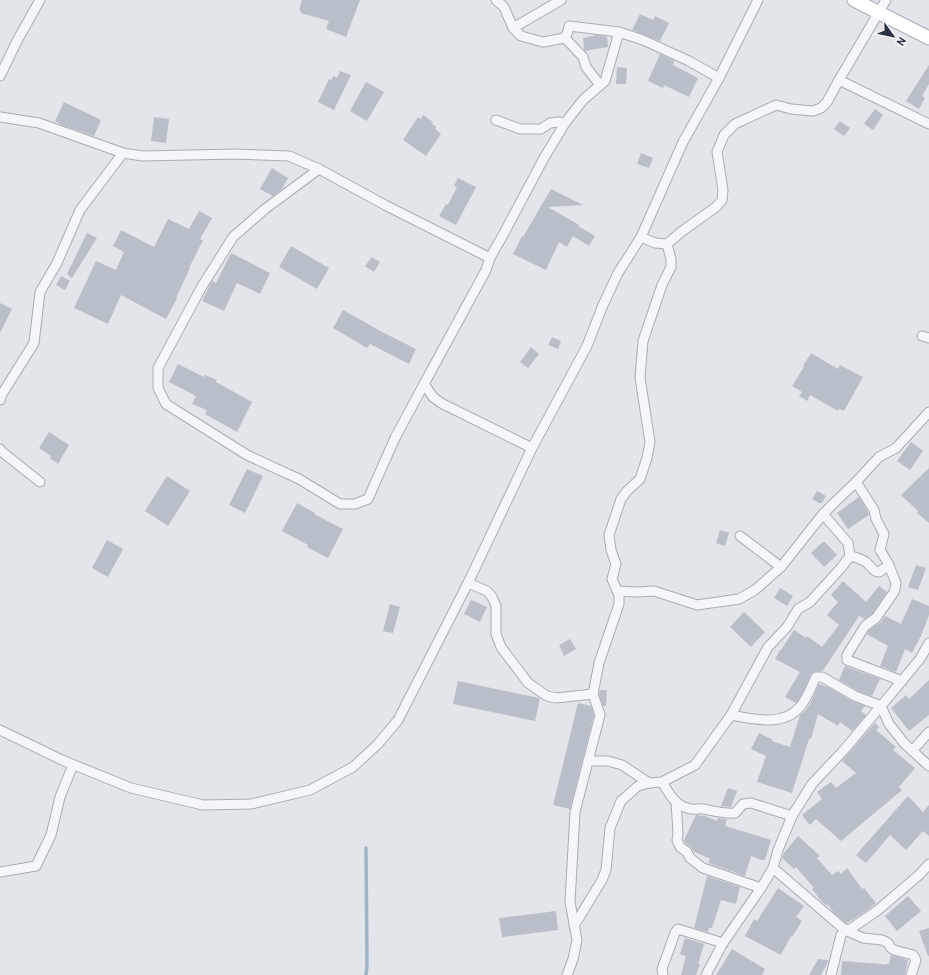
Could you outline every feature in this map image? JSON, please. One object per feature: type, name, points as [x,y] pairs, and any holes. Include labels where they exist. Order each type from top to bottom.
[{"type":"main road","points":[[854,0],[929,38]]},
{"type":"street","points":[[0,76],[17,40],[40,0]]},
{"type":"street","points":[[496,0],[504,7],[512,28],[521,36],[543,42],[565,38]]},
{"type":"street","points":[[512,28],[561,0]]},
{"type":"street","points":[[0,730],[73,765],[131,788],[203,805],[251,804],[310,790],[353,767],[378,744],[398,720],[468,583],[532,448],[587,346],[603,305],[618,273],[640,237],[683,142],[719,78],[758,0]]},
{"type":"street","points":[[640,237],[654,243],[667,244],[716,207],[722,200],[723,190],[717,152],[724,135],[735,124],[776,105],[791,109],[813,111],[822,108],[827,102],[886,0]]},
{"type":"street","points":[[565,38],[569,26],[618,32],[643,40],[689,61],[719,78]]},
{"type":"street","points":[[319,169],[265,209],[233,237],[201,288],[158,368],[158,388],[166,404],[247,455],[299,479],[340,504],[355,504],[368,499],[395,438],[486,270],[490,258],[544,158],[565,123],[583,100],[605,81],[618,32]]},
{"type":"street","points":[[565,38],[583,57],[586,66],[600,85]]},
{"type":"street","points":[[839,80],[929,124]]},
{"type":"street","points":[[0,117],[39,123],[123,153],[143,156],[235,154],[289,156],[319,169],[385,205],[490,258]]},
{"type":"street","points":[[496,120],[520,129],[541,128],[550,123],[565,123]]},
{"type":"street","points":[[0,400],[2,394],[34,343],[40,292],[57,263],[80,210],[123,153]]},
{"type":"street","points":[[567,975],[573,959],[577,940],[570,902],[575,812],[600,715],[593,694],[599,663],[619,604],[619,595],[612,579],[616,564],[608,535],[621,499],[640,479],[647,458],[650,442],[640,378],[643,341],[662,285],[671,267],[671,259],[667,244]]},
{"type":"street","points":[[424,384],[433,397],[441,403],[532,448]]},
{"type":"street","points":[[617,591],[637,592],[654,590],[697,605],[739,599],[755,590],[781,567],[823,514],[879,457],[896,448],[929,412]]},
{"type":"street","points":[[0,449],[40,482]]},
{"type":"street","points":[[856,482],[874,510],[876,519],[884,534],[880,550],[889,565],[896,584],[894,592],[876,618],[865,626],[848,655],[847,660],[902,681]]},
{"type":"street","points":[[574,926],[602,880],[606,870],[610,828],[621,801],[638,786],[662,782],[695,766],[731,715],[768,647],[787,627],[798,609],[810,602],[850,556],[848,543],[823,514]]},
{"type":"street","points":[[740,536],[781,567]]},
{"type":"street","points":[[850,556],[857,557],[866,562],[875,572],[878,573],[889,565]]},
{"type":"street","points":[[468,583],[487,591],[492,597],[496,606],[496,634],[501,647],[528,683],[547,696],[556,698],[593,694]]},
{"type":"street","points":[[706,975],[723,943],[773,868],[778,850],[792,816],[812,784],[843,751],[902,681],[920,659],[929,644]]},
{"type":"street","points":[[731,715],[761,720],[781,719],[795,712],[801,706],[816,677],[822,677],[855,696],[881,706],[889,724],[904,743],[929,766]]},
{"type":"street","points":[[912,751],[929,732]]},
{"type":"street","points":[[588,761],[608,761],[622,765],[649,783]]},
{"type":"street","points":[[0,872],[36,866],[51,835],[60,797],[73,765]]},
{"type":"street","points":[[662,782],[672,799],[683,807],[693,810],[701,809],[727,814],[735,813],[743,804],[751,804],[792,816]]},
{"type":"street","points":[[676,801],[677,840],[680,847],[687,852],[690,858],[703,868],[761,888]]},
{"type":"street","points":[[831,975],[841,935],[845,930],[852,928],[878,910],[919,875],[929,864]]},
{"type":"street","points":[[773,868],[845,930],[863,938],[882,940],[888,943],[894,950],[913,955],[916,960],[911,975]]},
{"type":"street","points":[[663,975],[662,969],[675,933],[678,929],[723,943]]},
{"type":"building","points":[[302,0],[360,0],[346,37],[326,29],[329,21],[301,13],[299,10]]},
{"type":"building","points":[[640,14],[653,20],[655,16],[669,23],[660,41],[632,30]]},
{"type":"building","points":[[597,35],[607,37],[608,47],[585,51],[583,38]]},
{"type":"building","points":[[660,54],[674,61],[673,65],[698,78],[689,97],[664,85],[663,88],[648,81]]},
{"type":"building","points":[[929,65],[929,84],[922,96],[925,98],[919,109],[906,101]]},
{"type":"building","points":[[617,67],[627,68],[626,84],[616,84]]},
{"type":"building","points":[[340,71],[351,75],[334,110],[318,102],[329,79],[332,80],[333,76],[337,78]]},
{"type":"building","points":[[366,82],[384,92],[367,121],[350,111]]},
{"type":"building","points":[[64,102],[101,120],[94,136],[64,126],[55,121]]},
{"type":"building","points":[[875,109],[883,115],[873,130],[864,124]]},
{"type":"building","points":[[423,115],[433,122],[432,124],[436,127],[435,129],[441,134],[426,156],[403,140],[418,117],[421,119]]},
{"type":"building","points":[[154,117],[169,119],[166,143],[151,141]]},
{"type":"building","points":[[840,121],[850,128],[844,136],[834,129]]},
{"type":"building","points":[[641,153],[653,158],[649,168],[637,164]]},
{"type":"building","points":[[272,168],[288,178],[282,189],[273,196],[260,189]]},
{"type":"building","points":[[458,178],[476,187],[456,225],[439,216],[446,204],[448,205],[457,187],[454,186]]},
{"type":"building","points":[[551,189],[583,205],[548,207],[595,236],[589,246],[573,236],[567,247],[559,242],[546,270],[513,254],[522,236],[523,237]]},
{"type":"building","points":[[199,211],[212,218],[200,239],[203,240],[166,319],[121,295],[108,324],[74,308],[96,261],[116,270],[124,252],[113,246],[121,230],[154,247],[168,219],[189,229]]},
{"type":"building","points":[[87,233],[97,238],[72,278],[67,274]]},
{"type":"building","points":[[291,246],[329,268],[317,289],[279,267]]},
{"type":"building","points":[[231,253],[270,273],[260,294],[237,283],[224,311],[202,301],[212,281],[216,283]]},
{"type":"building","points":[[372,257],[380,262],[374,272],[365,266]]},
{"type":"building","points":[[61,276],[70,281],[65,290],[56,285]]},
{"type":"building","points":[[0,303],[12,309],[0,333]]},
{"type":"building","points":[[343,310],[416,349],[409,364],[370,344],[367,348],[333,328]]},
{"type":"building","points":[[552,337],[561,341],[558,349],[548,345]]},
{"type":"building","points":[[531,347],[539,354],[528,368],[520,362]]},
{"type":"building","points":[[811,353],[838,369],[840,365],[863,377],[844,411],[839,409],[838,411],[810,395],[807,401],[799,396],[802,392],[792,386]]},
{"type":"building","points":[[178,364],[204,377],[205,375],[217,380],[216,382],[252,402],[237,432],[205,414],[207,410],[192,404],[196,396],[169,382]]},
{"type":"building","points":[[49,432],[69,445],[58,464],[50,458],[51,456],[39,448]]},
{"type":"building","points":[[911,442],[923,451],[910,470],[897,461]]},
{"type":"building","points":[[929,468],[929,523],[917,513],[918,511],[901,495]]},
{"type":"building","points":[[247,469],[263,476],[245,513],[229,505]]},
{"type":"building","points":[[167,476],[190,491],[168,526],[145,511]]},
{"type":"building","points":[[817,491],[826,496],[822,503],[812,499]]},
{"type":"building","points":[[859,497],[869,515],[848,529],[837,513]]},
{"type":"building","points":[[297,503],[315,513],[314,514],[343,529],[328,558],[282,531]]},
{"type":"building","points":[[720,530],[729,533],[725,546],[716,543]]},
{"type":"building","points":[[107,540],[123,549],[108,577],[92,568]]},
{"type":"building","points":[[824,541],[837,555],[824,567],[811,553]]},
{"type":"building","points":[[916,565],[926,568],[918,590],[908,587]]},
{"type":"building","points":[[843,581],[866,602],[879,586],[887,592],[872,614],[865,619],[859,616],[824,669],[811,674],[796,703],[785,697],[800,672],[775,659],[794,630],[806,638],[807,636],[822,647],[839,625],[827,615],[838,602],[831,595]]},
{"type":"building","points":[[780,588],[793,596],[787,606],[774,598]]},
{"type":"building","points":[[912,599],[929,606],[929,615],[922,634],[912,653],[905,649],[896,672],[880,666],[888,646],[867,634],[869,630],[881,622],[885,616],[901,624]]},
{"type":"building","points":[[471,600],[487,607],[480,622],[464,614]]},
{"type":"building","points":[[390,604],[400,607],[393,633],[383,631]]},
{"type":"building","points":[[744,612],[765,632],[751,647],[730,627]]},
{"type":"building","points":[[570,639],[576,649],[564,656],[559,645]]},
{"type":"building","points":[[845,666],[880,679],[872,696],[858,691],[839,680]]},
{"type":"building","points":[[929,680],[929,715],[909,731],[891,708],[906,695],[909,699]]},
{"type":"building","points":[[458,681],[540,698],[535,721],[453,704]]},
{"type":"building","points":[[819,684],[865,706],[861,711],[866,715],[852,731],[840,722],[838,726],[818,714],[792,793],[757,782],[766,756],[751,749],[759,733],[772,739],[772,741],[790,747],[800,715],[810,704]]},
{"type":"building","points":[[600,690],[607,690],[606,706],[603,706],[599,694]]},
{"type":"building","points":[[578,703],[591,706],[594,715],[570,809],[553,805]]},
{"type":"building","points":[[875,723],[879,727],[876,730],[896,747],[893,750],[915,768],[899,787],[902,790],[841,841],[816,819],[810,825],[802,815],[822,799],[817,792],[831,782],[836,788],[856,773],[842,761]]},
{"type":"building","points":[[728,788],[737,791],[731,807],[721,806]]},
{"type":"building","points":[[908,796],[923,812],[929,805],[929,836],[923,831],[906,850],[890,835],[866,863],[856,855]]},
{"type":"building","points":[[696,815],[705,816],[717,821],[718,818],[727,819],[725,826],[771,840],[765,860],[751,856],[745,876],[708,863],[710,859],[693,851],[684,840]]},
{"type":"building","points":[[798,836],[820,856],[817,858],[832,875],[838,871],[841,874],[847,868],[862,889],[864,888],[876,903],[846,923],[834,913],[828,905],[822,902],[812,889],[814,888],[796,867],[794,869],[782,858],[784,853]]},
{"type":"building","points":[[707,876],[740,887],[736,904],[721,900],[712,928],[709,928],[708,932],[694,928]]},
{"type":"building","points":[[778,888],[804,906],[796,917],[802,921],[792,937],[791,936],[781,955],[745,936],[754,919],[757,921]]},
{"type":"building","points":[[908,896],[921,911],[897,931],[885,916]]},
{"type":"building","points":[[556,911],[558,930],[502,937],[499,918]]},
{"type":"building","points":[[929,928],[929,956],[928,956],[919,931]]},
{"type":"building","points":[[685,938],[704,944],[696,975],[681,975],[686,956],[680,954]]},
{"type":"building","points":[[732,949],[765,969],[762,975],[716,975]]},
{"type":"building","points":[[891,955],[908,960],[905,975],[841,975],[842,961],[885,965],[889,964]]},
{"type":"building","points":[[818,959],[829,960],[821,975],[809,975]]},
{"type":"waterway","points":[[366,848],[366,975]]}]
